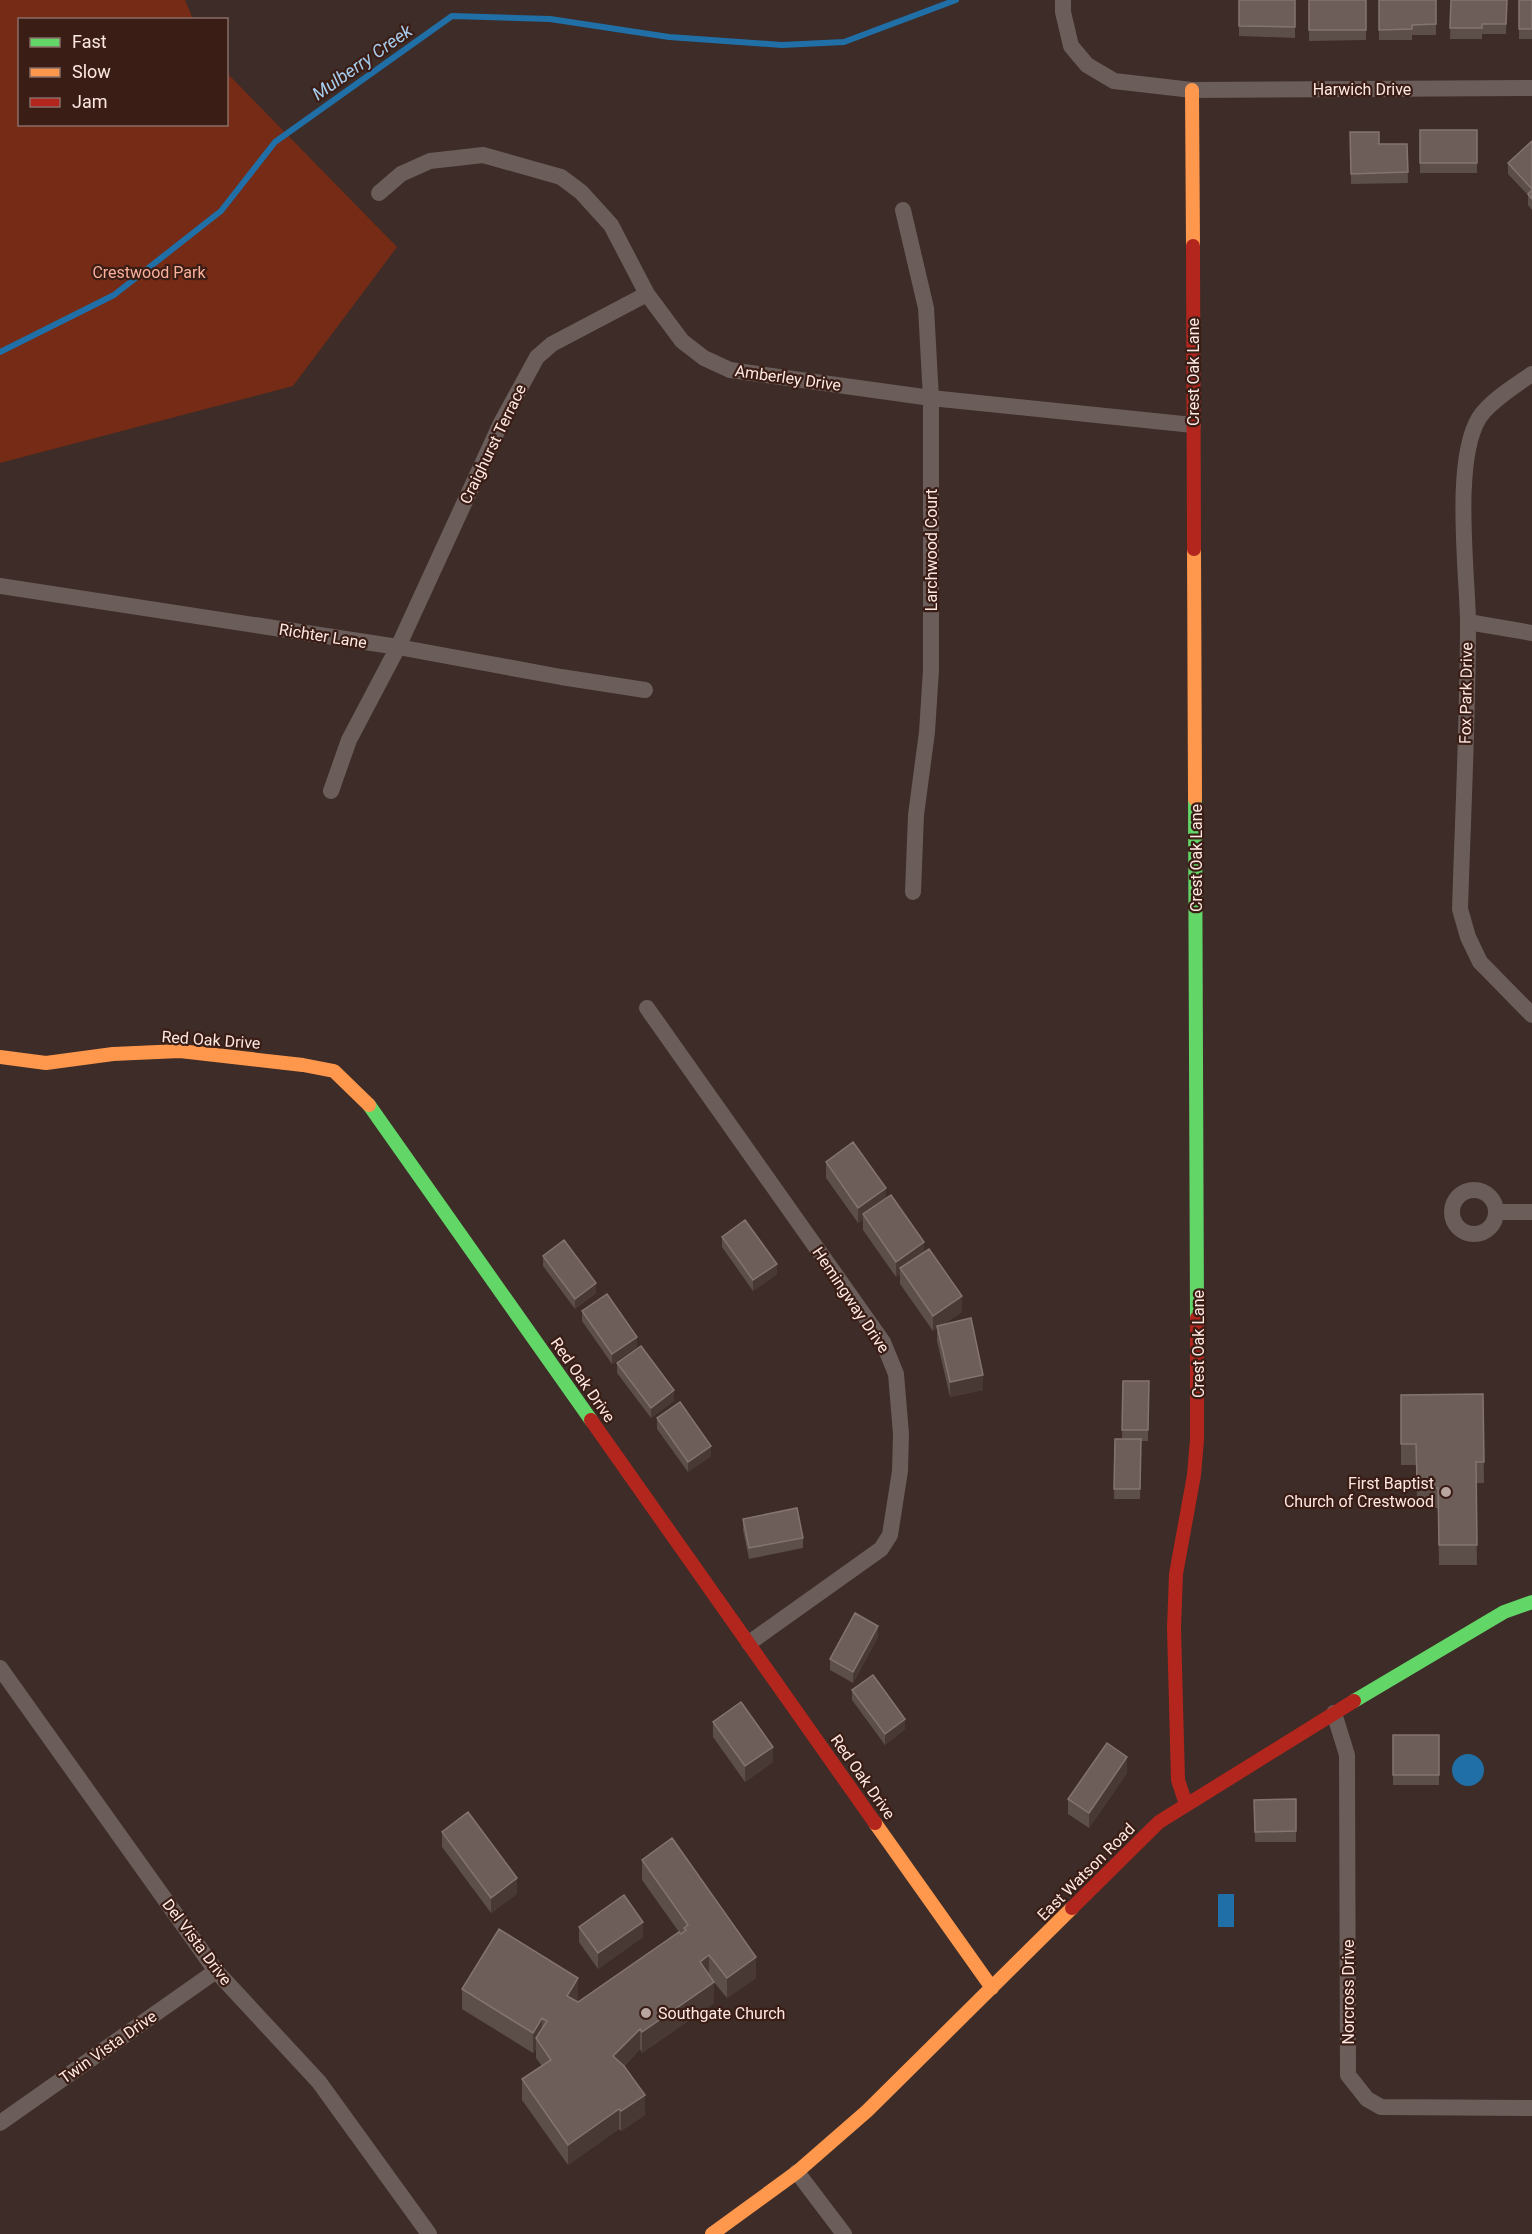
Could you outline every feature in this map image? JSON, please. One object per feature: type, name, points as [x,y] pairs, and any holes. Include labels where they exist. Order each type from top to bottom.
[{"type":"street","points":[[1063,0],[1063,12],[1071,46],[1087,65],[1114,81],[1192,90]]},
{"type":"street","name":"Harwich Drive","points":[[1192,90],[1532,88]]},
{"type":"street","name":"Crest Oak Lane","points":[[1186,1804],[1178,1780],[1174,1628],[1176,1574],[1194,1475],[1197,1440],[1192,90]]},
{"type":"street","name":"Amberley Drive","points":[[379,193],[401,174],[430,161],[483,155],[561,177],[581,192],[611,225],[647,294],[682,341],[704,358],[730,370],[931,398],[1193,425]]},
{"type":"street","name":"Larchwood Court","points":[[903,210],[926,308],[931,398],[931,670],[927,732],[916,815],[913,892]]},
{"type":"street","name":"Craighurst Terrace","points":[[331,791],[349,740],[398,647],[501,423],[537,357],[552,344],[647,294]]},
{"type":"street","name":"Fox Park Drive","points":[[1532,374],[1506,391],[1480,417],[1468,452],[1464,488],[1468,622],[1460,909],[1468,937],[1480,962],[1532,1015]]},
{"type":"street","name":"Richter Lane","points":[[0,586],[398,647],[645,690]]},
{"type":"street","points":[[1468,622],[1532,633]]},
{"type":"street","name":"Hemingway Drive","points":[[647,1008],[882,1342],[896,1374],[900,1401],[900,1471],[890,1535],[881,1549],[749,1642]]},
{"type":"street","name":"Red Oak Drive","points":[[0,1057],[46,1063],[114,1054],[180,1051],[303,1065],[334,1071],[369,1105],[992,1988]]},
{"type":"street","points":[[1496,1212],[1532,1212]]},
{"type":"street","name":"East Watson Road","points":[[712,2234],[797,2172],[867,2110],[1159,1822],[1504,1611],[1532,1602]]},
{"type":"street","name":"Del Vista Drive","points":[[0,1668],[216,1971],[319,2082],[429,2234]]},
{"type":"street","name":"Norcross Drive","points":[[1334,1713],[1347,1755],[1348,2075],[1367,2099],[1381,2107],[1532,2108]]},
{"type":"street","name":"Twin Vista Drive","points":[[0,2123],[216,1971]]},
{"type":"street","points":[[797,2172],[844,2234]]},
{"type":"green space","name":"Crestwood Park","points":[[0,0],[185,0],[193,18],[18,18],[18,126],[228,126],[228,74],[397,247],[293,386],[0,463]]},
{"type":"water","points":[[1468,1754],[1479,1759],[1484,1770],[1479,1781],[1468,1786],[1457,1781],[1452,1770],[1457,1759]]},
{"type":"water","points":[[1218,1894],[1234,1894],[1234,1927],[1218,1927]]},
{"type":"building","points":[[1239,0],[1295,0],[1295,27],[1239,26]]},
{"type":"building","points":[[1309,0],[1366,0],[1366,30],[1309,30]]},
{"type":"building","points":[[1379,0],[1436,0],[1436,24],[1412,25],[1412,29],[1379,30]]},
{"type":"building","points":[[1451,0],[1507,0],[1506,24],[1482,24],[1482,28],[1450,28]]},
{"type":"building","points":[[1519,0],[1532,0],[1532,29],[1519,29]]},
{"type":"building","points":[[1420,130],[1477,130],[1477,163],[1420,163]]},
{"type":"building","points":[[1350,132],[1379,132],[1379,144],[1407,144],[1408,172],[1351,174]]},
{"type":"building","points":[[1532,141],[1532,189],[1508,163]]},
{"type":"building","points":[[853,1142],[886,1188],[858,1208],[826,1162]]},
{"type":"building","points":[[891,1195],[924,1242],[896,1262],[863,1214]]},
{"type":"building","points":[[745,1220],[777,1264],[753,1280],[722,1237]]},
{"type":"building","points":[[564,1240],[596,1283],[575,1299],[543,1256]]},
{"type":"building","points":[[929,1249],[962,1296],[933,1316],[900,1268]]},
{"type":"building","points":[[607,1294],[637,1337],[612,1354],[582,1311]]},
{"type":"building","points":[[971,1318],[983,1375],[950,1382],[937,1326]]},
{"type":"building","points":[[641,1346],[674,1390],[651,1408],[617,1363]]},
{"type":"building","points":[[1123,1381],[1149,1381],[1148,1430],[1122,1430]]},
{"type":"building","name":"First Baptist Church of Crestwood","points":[[1483,1394],[1484,1462],[1476,1462],[1477,1545],[1439,1545],[1438,1488],[1432,1488],[1432,1480],[1417,1480],[1416,1444],[1401,1444],[1401,1395]]},
{"type":"building","points":[[680,1402],[711,1446],[688,1462],[657,1418]]},
{"type":"building","points":[[1115,1439],[1141,1439],[1140,1489],[1114,1489]]},
{"type":"building","points":[[797,1508],[803,1538],[749,1548],[743,1519]]},
{"type":"building","points":[[855,1613],[878,1626],[853,1672],[830,1659]]},
{"type":"building","points":[[873,1675],[905,1719],[885,1734],[852,1690]]},
{"type":"building","points":[[741,1702],[773,1747],[745,1766],[713,1722]]},
{"type":"building","points":[[1393,1735],[1439,1735],[1439,1775],[1393,1775]]},
{"type":"building","points":[[1107,1743],[1127,1757],[1089,1813],[1068,1799]]},
{"type":"building","points":[[1296,1799],[1296,1831],[1255,1832],[1254,1800]]},
{"type":"building","points":[[468,1812],[517,1878],[491,1898],[442,1832]]},
{"type":"building","name":"Southgate Church","points":[[672,1838],[756,1957],[727,1978],[709,1955],[700,1962],[714,1982],[642,2032],[640,2029],[613,2056],[624,2066],[645,2095],[621,2111],[619,2109],[568,2145],[522,2079],[551,2060],[536,2038],[547,2021],[542,2018],[533,2033],[462,1989],[499,1929],[578,1978],[567,1996],[578,2002],[679,1932],[681,1934],[688,1925],[642,1860]]},
{"type":"building","points":[[624,1895],[643,1922],[598,1953],[579,1927]]},
{"type":"waterway","name":"Mulberry Creek","points":[[0,352],[114,295],[221,211],[275,142],[452,16],[550,19],[669,37],[782,45],[844,42],[956,0]]},
{"type":"traffic: fast","points":[[1195,799],[1197,1318]]},
{"type":"traffic: fast","points":[[369,1105],[591,1420]]},
{"type":"traffic: fast","points":[[1354,1701],[1504,1612],[1532,1602]]},
{"type":"traffic: slow","points":[[1192,90],[1193,246]]},
{"type":"traffic: slow","points":[[1194,549],[1195,799]]},
{"type":"traffic: slow","points":[[0,1057],[46,1063],[113,1054],[180,1051],[303,1065],[334,1071],[369,1105]]},
{"type":"traffic: slow","points":[[875,1823],[992,1988]]},
{"type":"traffic: slow","points":[[712,2234],[797,2172],[867,2111],[1072,1908]]},
{"type":"traffic: jam","points":[[1193,246],[1194,549]]},
{"type":"traffic: jam","points":[[1186,1804],[1178,1780],[1174,1628],[1176,1574],[1194,1475],[1197,1440],[1197,1318]]},
{"type":"traffic: jam","points":[[591,1420],[875,1823]]},
{"type":"traffic: jam","points":[[1072,1908],[1159,1822],[1354,1701]]},
{"type":"place","name":"First Baptist Church of Crestwood","points":[[1446,1492]]},
{"type":"place","name":"Southgate Church","points":[[646,2013]]}]
